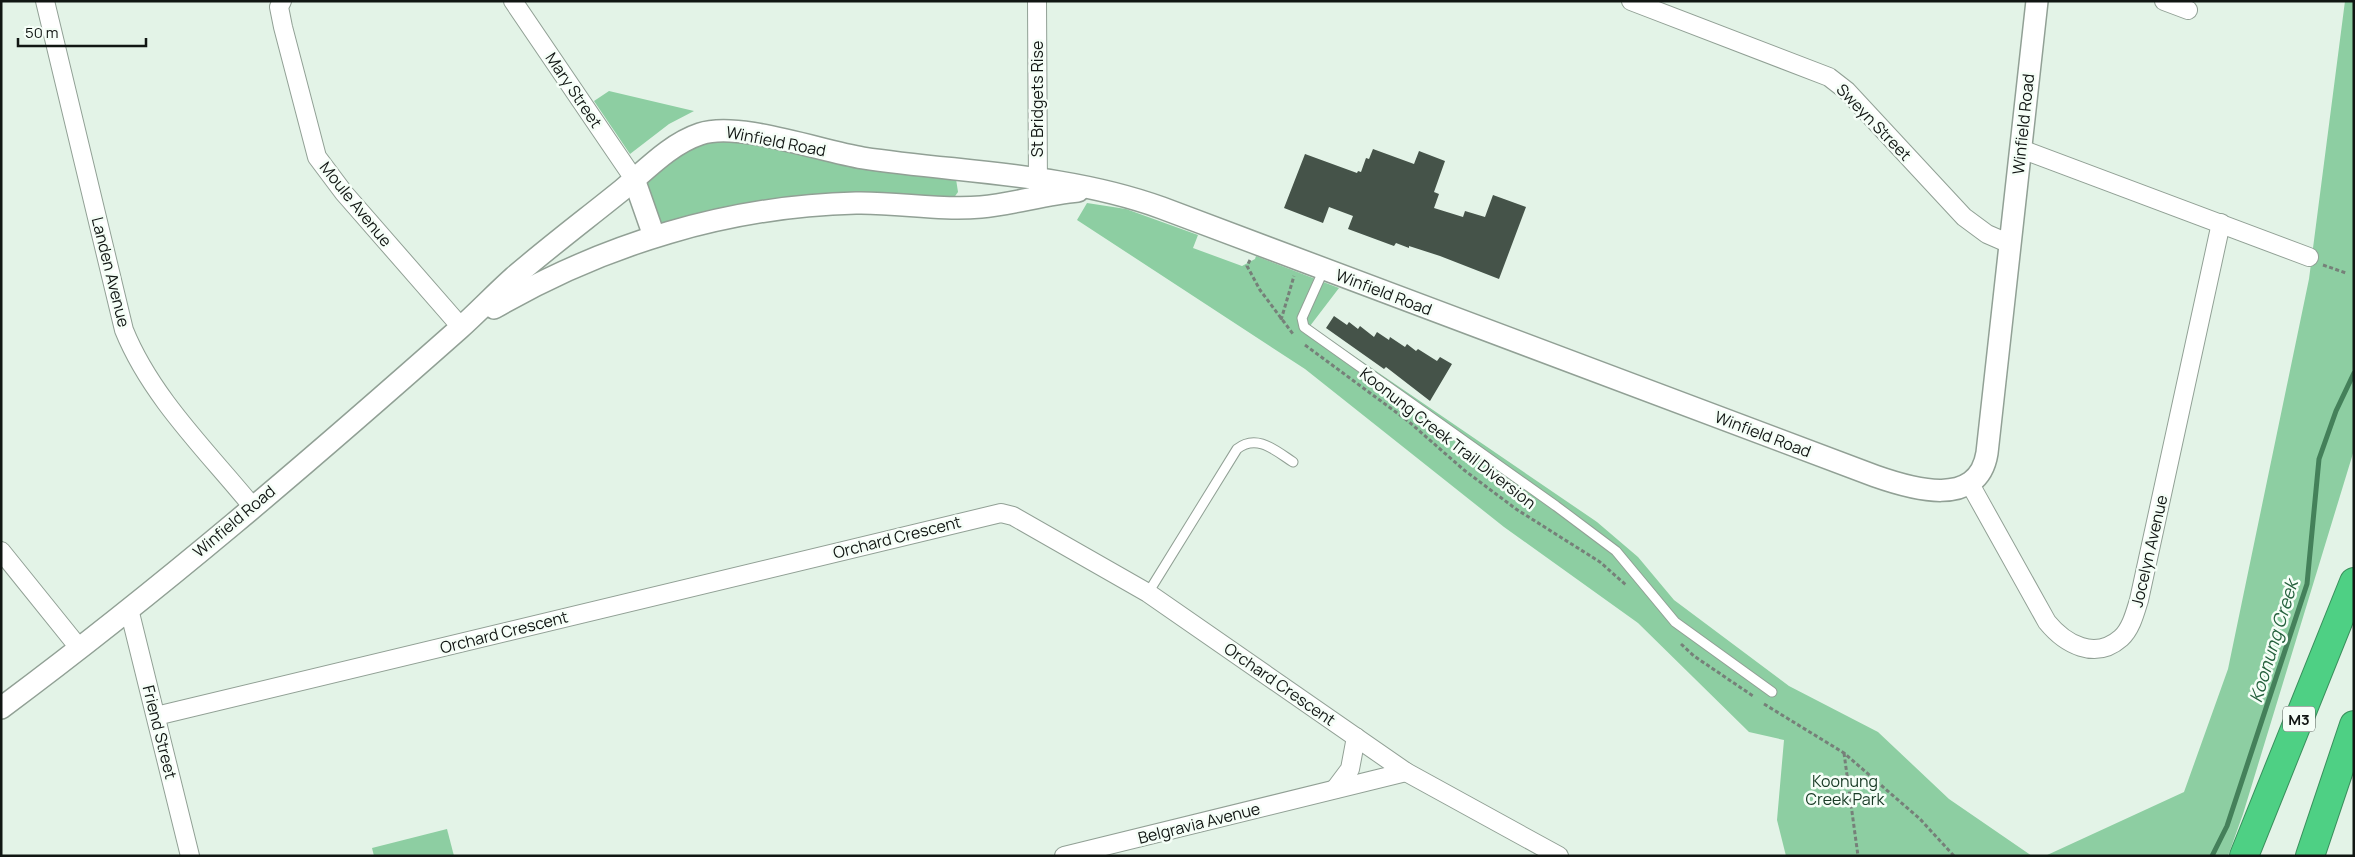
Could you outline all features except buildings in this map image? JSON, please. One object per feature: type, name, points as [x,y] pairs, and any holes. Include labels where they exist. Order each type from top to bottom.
[{"type":"highway","name":"M3","points":[[2244,856],[2354,582]]},
{"type":"highway","points":[[2310,856],[2354,724]]},
{"type":"street","name":"Landen Avenue","points":[[44,1],[124,330],[134,354],[152,384],[252,506]]},
{"type":"street","name":"Moule Avenue","points":[[282,1],[279,7],[283,27],[317,157],[344,193],[461,327]]},
{"type":"street","name":"Mary Street","points":[[513,1],[634,179]]},
{"type":"street","name":"St Bridgets Rise","points":[[1037,1],[1038,187]]},
{"type":"street","name":"Sweyn Street","points":[[1631,1],[1829,77],[1847,91],[1964,217],[1981,231],[2010,244]]},
{"type":"street","name":"Winfield Road","points":[[1,708],[80,649],[129,609],[461,327],[515,277],[634,179],[687,140],[712,131],[725,130],[871,159],[1038,187],[1099,189],[1136,198],[1892,482],[1938,490],[1960,488],[1970,484],[1983,471],[1986,458],[2037,1]]},
{"type":"street","points":[[2164,1],[2188,10]]},
{"type":"street","points":[[2021,149],[2308,257]]},
{"type":"street","points":[[634,179],[654,236]]},
{"type":"street","name":"Winfield Road","points":[[461,327],[544,281],[593,259],[654,236],[731,216],[792,207],[857,203],[963,208],[982,207],[1038,187]]},
{"type":"street","name":"Jocelyn Avenue","points":[[1970,484],[2047,622],[2057,634],[2067,642],[2092,650],[2102,648],[2121,638],[2131,623],[2139,600],[2221,223]]},
{"type":"street","name":"Orchard Crescent","points":[[156,716],[1001,513],[1013,516],[1148,593],[1406,772],[1559,856]]},
{"type":"street","points":[[1,551],[80,649]]},
{"type":"street","name":"Friend Street","points":[[129,609],[190,856]]},
{"type":"street","points":[[1334,789],[1350,769],[1356,737]]},
{"type":"street","name":"Belgravia Avenue","points":[[1064,856],[1406,772]]},
{"type":"lane","points":[[1325,269],[1302,318],[1304,327],[1556,506],[1616,551],[1675,622],[1772,692]]},
{"type":"lane","points":[[1148,593],[1237,449],[1244,443],[1252,441],[1266,444],[1293,462]]},
{"type":"path","points":[[1256,243],[1247,266],[1260,290],[1281,321],[1295,336]]},
{"type":"path","points":[[2308,257],[2346,273]]},
{"type":"path","points":[[1281,321],[1285,300],[1299,260]]},
{"type":"path","name":"Koonung Creek Trail Diversion","points":[[1300,341],[1408,422],[1464,470],[1516,509],[1600,562],[1632,591]]},
{"type":"path","points":[[1677,640],[1694,656],[1738,686],[1844,752],[1920,819],[1954,856]]},
{"type":"path","points":[[1844,752],[1858,856]]},
{"type":"green space","points":[[2345,1],[2354,1],[2354,450],[2243,814],[2228,856],[2045,856],[2184,792],[2228,669],[2309,279]]},
{"type":"green space","points":[[609,91],[694,111],[669,124],[630,154],[594,101]]},
{"type":"green space","points":[[718,136],[956,179],[958,192],[953,199],[665,226],[660,224],[646,182],[671,157]]},
{"type":"green space","name":"Koonung Creek Park","points":[[1087,203],[1126,209],[1198,235],[1193,248],[1242,266],[1255,259],[1256,256],[1339,288],[1310,326],[1597,522],[1638,557],[1674,600],[1789,686],[1878,732],[1949,799],[2032,856],[1786,856],[1777,820],[1784,740],[1749,732],[1638,623],[1504,527],[1305,369],[1077,220]]},
{"type":"green space","points":[[447,829],[454,856],[374,856],[372,848]]},
{"type":"waterway","name":"Koonung Creek","points":[[2212,856],[2227,826],[2307,584],[2319,459],[2336,411],[2354,373]]}]
